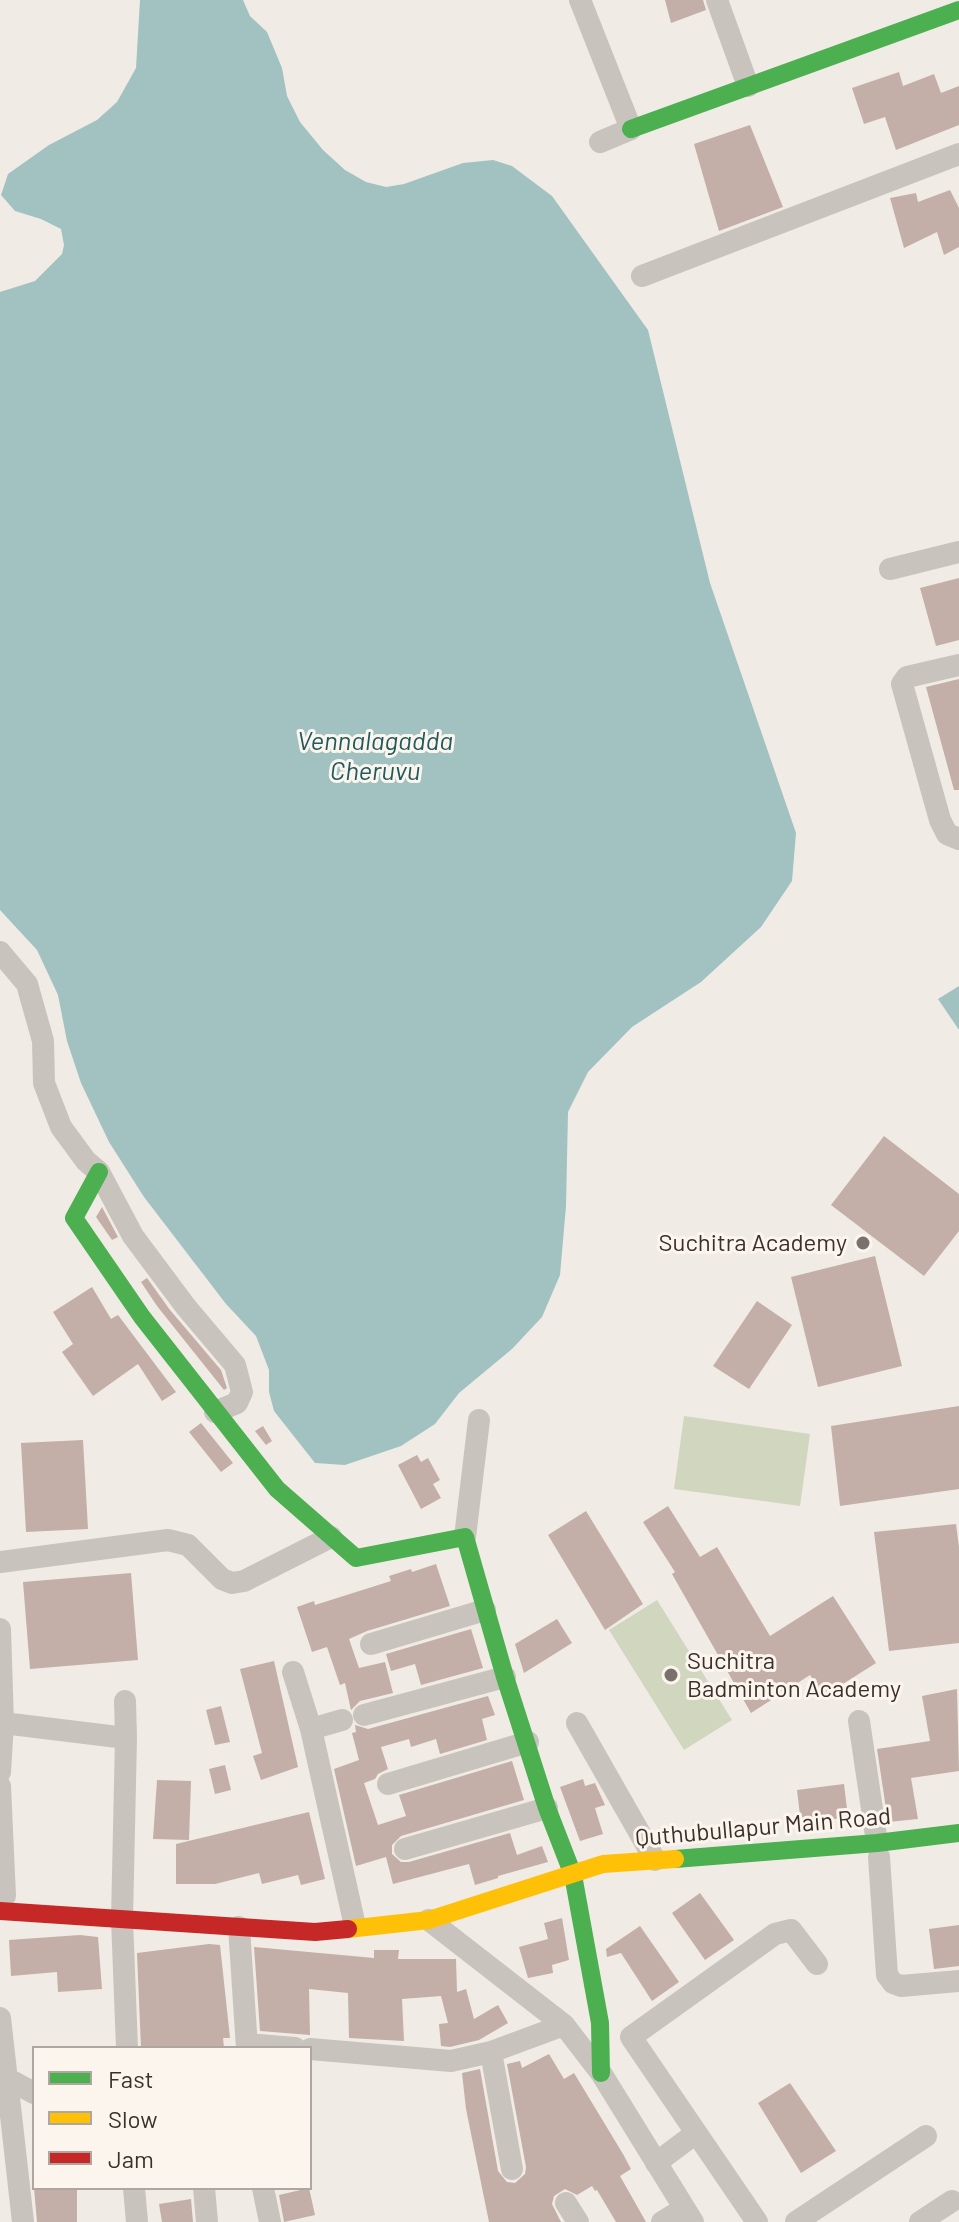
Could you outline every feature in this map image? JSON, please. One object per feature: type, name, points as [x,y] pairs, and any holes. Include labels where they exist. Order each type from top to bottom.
[{"type":"street","points":[[580,0],[631,129]]},
{"type":"street","points":[[717,0],[748,86]]},
{"type":"street","points":[[600,142],[959,10]]},
{"type":"street","points":[[642,276],[959,154]]},
{"type":"street","points":[[890,569],[959,552]]},
{"type":"street","points":[[959,665],[907,677],[902,684],[940,820],[947,834],[959,839]]},
{"type":"street","points":[[0,952],[27,984],[43,1041],[44,1083],[61,1127],[86,1161],[99,1172],[133,1236],[186,1307],[235,1365],[242,1392],[237,1403],[215,1412]]},
{"type":"street","points":[[99,1172],[74,1218],[142,1317],[277,1489],[356,1558],[465,1537]]},
{"type":"street","points":[[479,1420],[465,1537],[505,1677],[547,1808],[573,1875],[600,2023],[601,2073]]},
{"type":"street","points":[[0,1562],[168,1540],[188,1545],[222,1579],[232,1583],[244,1581],[331,1537]]},
{"type":"street","points":[[371,1644],[485,1610]]},
{"type":"street","points":[[0,1629],[3,1723],[0,1772]]},
{"type":"street","points":[[293,1672],[311,1729],[355,1926]]},
{"type":"street","points":[[311,1729],[505,1677]]},
{"type":"street","points":[[125,1701],[127,2046]]},
{"type":"street","points":[[859,1721],[878,1850],[887,1975],[893,1983],[901,1986],[959,1981]]},
{"type":"street","points":[[3,1723],[126,1738]]},
{"type":"street","points":[[577,1723],[655,1860]]},
{"type":"street","points":[[388,1784],[528,1742]]},
{"type":"street","points":[[0,1786],[2,1900]]},
{"type":"street","points":[[405,1849],[547,1808]]},
{"type":"street","name":"Quthubullapur Main Road","points":[[573,1875],[602,1882],[878,1850],[959,1833]]},
{"type":"street","name":"Quthubullapur Main Road","points":[[2,1900],[127,1907],[239,1927],[315,1932],[429,1920],[603,1864],[959,1848]]},
{"type":"street","points":[[325,1911],[355,1926]]},
{"type":"street","points":[[429,1920],[564,2025],[601,2073],[688,2216],[662,2222]]},
{"type":"street","points":[[239,1927],[247,2046]]},
{"type":"street","points":[[757,2222],[631,2037],[775,1934],[791,1930],[817,1964]]},
{"type":"street","points":[[0,2018],[6,2078],[7,2150],[23,2222]]},
{"type":"street","points":[[312,2049],[451,2061],[491,2052],[564,2025]]},
{"type":"street","points":[[491,2052],[512,2169]]},
{"type":"street","points":[[6,2078],[32,2092]]},
{"type":"street","points":[[656,2163],[696,2133]]},
{"type":"street","points":[[796,2222],[926,2136]]},
{"type":"street","points":[[134,2190],[137,2222]]},
{"type":"street","points":[[204,2190],[207,2222]]},
{"type":"street","points":[[263,2190],[270,2222]]},
{"type":"street","points":[[920,2222],[952,2201]]},
{"type":"green space","points":[[684,1416],[810,1434],[800,1506],[674,1489]]},
{"type":"green space","name":"Suchitra Badminton Academy","points":[[657,1600],[732,1720],[684,1750],[609,1630]]},
{"type":"water","name":"Vennalagadda Cheruvu","points":[[140,0],[243,0],[250,16],[267,32],[282,68],[287,96],[300,122],[345,170],[366,182],[386,187],[404,184],[463,163],[493,160],[512,166],[552,196],[648,330],[710,583],[796,833],[792,881],[761,927],[701,982],[632,1027],[588,1072],[568,1112],[566,1206],[560,1275],[542,1317],[512,1349],[459,1393],[435,1424],[401,1446],[345,1465],[315,1463],[274,1411],[269,1392],[269,1370],[256,1336],[226,1304],[144,1197],[109,1142],[81,1083],[67,1041],[58,995],[37,950],[0,910],[0,292],[35,281],[62,254],[64,245],[61,229],[15,211],[1,195],[8,174],[49,145],[97,120],[117,102],[136,68]]},
{"type":"water","points":[[959,986],[959,1030],[938,999]]},
{"type":"building","points":[[665,0],[703,0],[706,10],[671,23]]},
{"type":"building","points":[[899,72],[903,86],[934,74],[941,93],[959,86],[959,125],[896,150],[885,117],[864,124],[852,88]]},
{"type":"building","points":[[750,125],[783,207],[719,231],[694,144]]},
{"type":"building","points":[[950,190],[959,208],[959,247],[944,255],[937,232],[904,248],[890,198],[916,193],[918,202]]},
{"type":"building","points":[[959,578],[959,640],[936,646],[920,588]]},
{"type":"building","points":[[959,679],[959,790],[954,790],[926,687]]},
{"type":"building","points":[[884,1136],[959,1194],[959,1231],[924,1276],[831,1205]]},
{"type":"building","points":[[102,1207],[118,1237],[112,1240],[96,1217]]},
{"type":"building","points":[[875,1256],[902,1366],[818,1387],[791,1277]]},
{"type":"building","points":[[147,1278],[221,1370],[227,1388],[224,1390],[157,1306],[141,1282]]},
{"type":"building","points":[[92,1287],[111,1319],[118,1315],[176,1392],[162,1401],[138,1364],[93,1396],[62,1352],[73,1344],[53,1312]]},
{"type":"building","points":[[757,1301],[792,1325],[749,1389],[713,1366]]},
{"type":"building","points":[[959,1406],[959,1489],[840,1506],[831,1426]]},
{"type":"building","points":[[201,1423],[233,1463],[221,1472],[189,1432]]},
{"type":"building","points":[[263,1426],[272,1441],[266,1445],[255,1431]]},
{"type":"building","points":[[83,1440],[88,1529],[26,1532],[21,1443]]},
{"type":"building","points":[[417,1455],[421,1462],[428,1458],[440,1480],[433,1484],[441,1498],[421,1509],[398,1465]]},
{"type":"building","points":[[668,1506],[700,1557],[717,1547],[770,1636],[833,1596],[876,1663],[824,1696],[810,1675],[751,1713],[672,1574],[675,1572],[643,1522]]},
{"type":"building","points":[[586,1511],[643,1604],[605,1630],[548,1535]]},
{"type":"building","points":[[956,1524],[959,1547],[959,1643],[889,1651],[874,1532]]},
{"type":"building","points":[[436,1564],[450,1606],[349,1639],[359,1668],[385,1662],[393,1693],[360,1701],[351,1710],[345,1683],[340,1685],[327,1647],[312,1652],[297,1607],[314,1601],[315,1605],[391,1581],[389,1576]]},
{"type":"building","points":[[131,1573],[138,1660],[30,1669],[23,1582]]},
{"type":"building","points":[[557,1619],[572,1643],[524,1673],[515,1644]]},
{"type":"building","points":[[471,1629],[483,1668],[421,1685],[415,1664],[391,1671],[386,1654]]},
{"type":"building","points":[[274,1661],[298,1767],[261,1780],[253,1756],[262,1753],[240,1669]]},
{"type":"building","points":[[957,1689],[959,1771],[911,1778],[918,1819],[888,1822],[877,1749],[930,1741],[922,1696]]},
{"type":"building","points":[[488,1696],[495,1715],[482,1719],[487,1740],[440,1754],[436,1739],[411,1747],[409,1739],[381,1747],[388,1769],[364,1783],[378,1825],[406,1816],[399,1795],[512,1761],[524,1800],[401,1836],[392,1845],[392,1854],[401,1862],[409,1862],[510,1833],[517,1855],[542,1846],[548,1862],[475,1885],[469,1864],[393,1884],[386,1857],[356,1866],[334,1769],[359,1760],[352,1733],[356,1732],[355,1725],[368,1729]]},
{"type":"building","points":[[221,1706],[230,1742],[215,1745],[206,1710]]},
{"type":"building","points":[[225,1765],[231,1790],[215,1794],[209,1769]]},
{"type":"building","points":[[583,1779],[585,1786],[595,1783],[605,1805],[595,1808],[603,1834],[580,1841],[560,1787]]},
{"type":"building","points":[[157,1780],[191,1781],[189,1840],[153,1839]]},
{"type":"building","points":[[844,1784],[848,1817],[801,1824],[797,1790]]},
{"type":"building","points":[[309,1812],[325,1879],[301,1885],[298,1875],[262,1884],[259,1873],[215,1884],[176,1884],[176,1844]]},
{"type":"building","points":[[700,1893],[734,1940],[705,1960],[672,1913]]},
{"type":"building","points":[[562,1918],[569,1960],[552,1965],[553,1973],[528,1978],[519,1947],[548,1939],[544,1923]]},
{"type":"building","points":[[959,1925],[959,1966],[934,1969],[929,1929]]},
{"type":"building","points":[[640,1926],[679,1982],[652,2001],[621,1953],[607,1957],[606,1949]]},
{"type":"building","points":[[80,1935],[98,1937],[102,1989],[58,1992],[57,1972],[11,1976],[9,1940]]},
{"type":"building","points":[[220,1945],[230,2038],[223,2038],[224,2046],[141,2046],[137,1953]]},
{"type":"building","points":[[254,1947],[374,1958],[374,1950],[399,1950],[398,1959],[456,1959],[457,1992],[466,1989],[474,2019],[498,2005],[508,2023],[479,2040],[441,2046],[439,2024],[448,2023],[441,1996],[402,1999],[404,2041],[349,2038],[348,1993],[309,1989],[310,2035],[260,2031]]},
{"type":"building","points":[[549,2054],[564,2079],[574,2073],[623,2154],[631,2169],[620,2176],[646,2222],[616,2222],[592,2186],[577,2195],[565,2189],[554,2196],[552,2204],[561,2222],[489,2222],[466,2109],[462,2073],[480,2069],[498,2171],[507,2182],[515,2183],[525,2174],[526,2167],[507,2064],[520,2061],[522,2068]]},
{"type":"building","points":[[790,2083],[836,2151],[801,2173],[758,2103]]},
{"type":"building","points":[[34,2190],[77,2190],[77,2222],[37,2222]]},
{"type":"building","points":[[309,2190],[315,2215],[284,2222],[279,2195]]},
{"type":"building","points":[[191,2199],[193,2222],[162,2222],[159,2204]]},
{"type":"traffic: fast","points":[[631,129],[959,10]]},
{"type":"traffic: fast","points":[[99,1172],[74,1218],[142,1317],[277,1489],[356,1558],[465,1537],[505,1677],[547,1808],[573,1875],[600,2023],[601,2073]]},
{"type":"traffic: fast","points":[[675,1859],[877,1843],[959,1833]]},
{"type":"traffic: slow","points":[[348,1929],[429,1920],[603,1864],[675,1859]]},
{"type":"traffic: jam","points":[[0,1911],[315,1932],[348,1929]]},
{"type":"place","name":"Suchitra Academy","points":[[863,1243]]},
{"type":"place","name":"Suchitra Badminton Academy","points":[[671,1675]]}]
